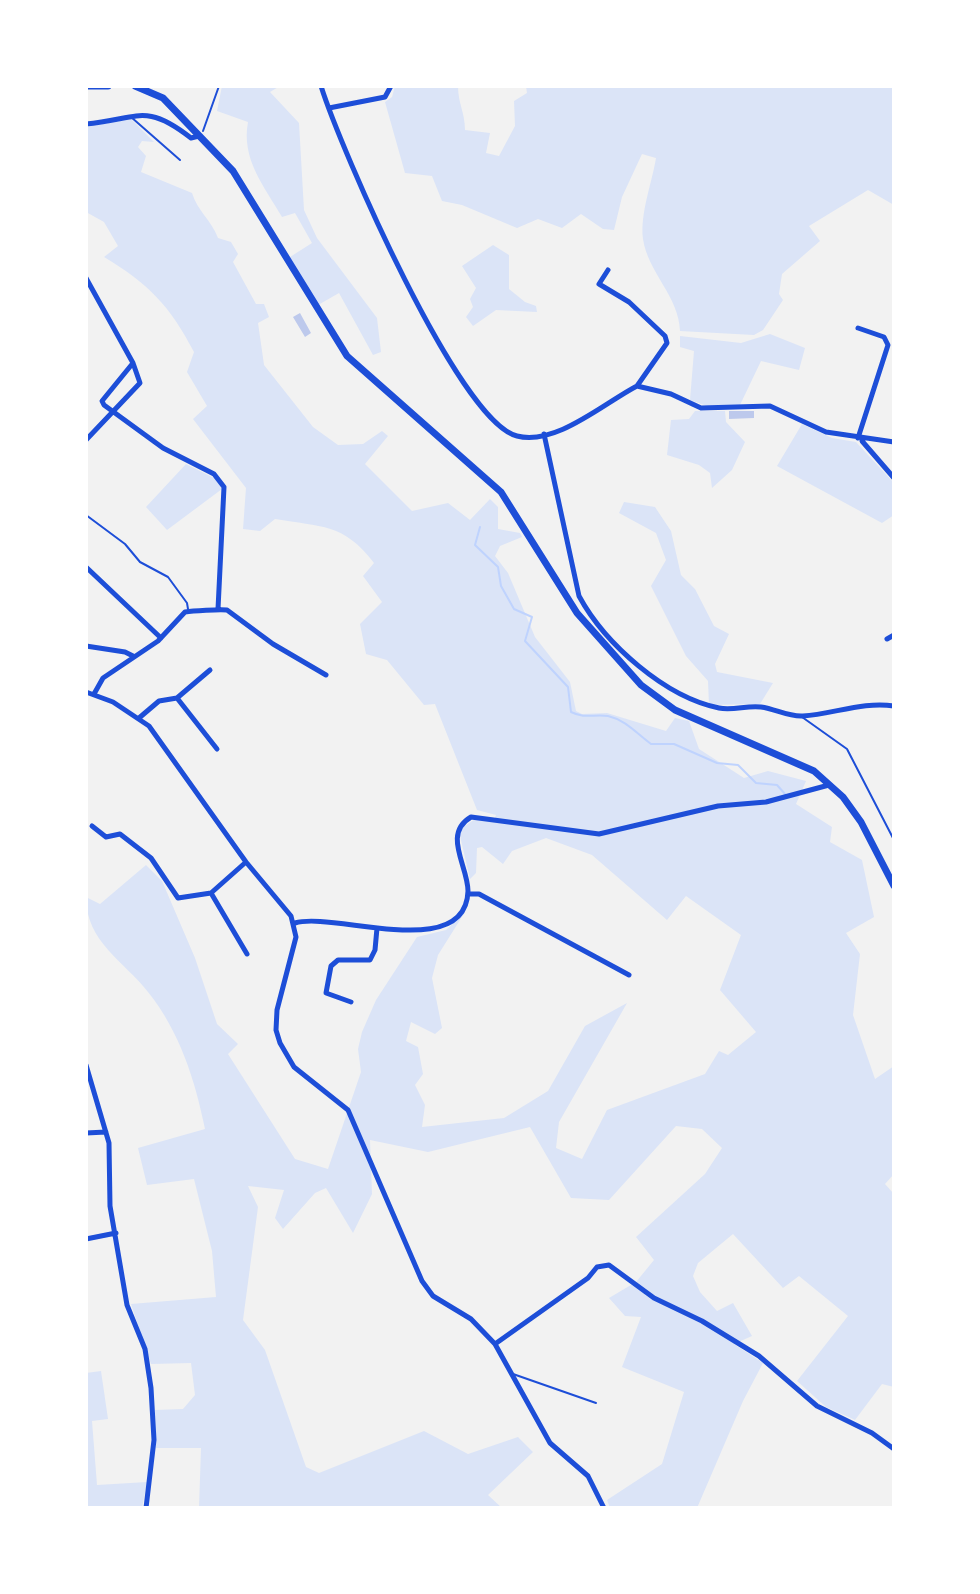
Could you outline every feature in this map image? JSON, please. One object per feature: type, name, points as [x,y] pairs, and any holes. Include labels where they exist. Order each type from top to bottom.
[{"type":"main road","points":[[86,86],[108,86]]},
{"type":"main road","points":[[135,86],[160,96],[233,171],[347,356],[501,492],[586,617],[641,685],[664,705],[801,763],[830,784],[861,822],[894,886]]},
{"type":"street","points":[[321,86],[378,226],[448,357],[471,394],[504,431],[524,438],[568,429],[637,386],[667,343],[665,336],[629,302],[599,284],[608,270]]},
{"type":"street","points":[[329,108],[385,97],[391,86]]},
{"type":"street","points":[[86,124],[150,114],[191,138],[200,136]]},
{"type":"street","points":[[86,278],[133,363],[140,383],[86,440]]},
{"type":"street","points":[[858,328],[884,337],[888,345],[860,439]]},
{"type":"street","points":[[133,363],[102,401],[163,448],[220,479],[226,498],[218,609]]},
{"type":"street","points":[[637,386],[671,394],[701,408],[770,406],[826,432],[894,442]]},
{"type":"street","points":[[544,434],[586,617],[648,676],[674,692],[723,710],[761,707],[802,716],[861,706],[894,706]]},
{"type":"street","points":[[860,439],[894,478]]},
{"type":"street","points":[[86,567],[161,638]]},
{"type":"street","points":[[94,694],[103,678],[161,638],[189,611],[205,613],[227,610],[273,644],[326,675]]},
{"type":"street","points":[[887,639],[894,635]]},
{"type":"street","points":[[86,646],[133,656]]},
{"type":"street","points":[[139,718],[159,701],[177,698],[210,670]]},
{"type":"street","points":[[86,692],[139,718],[166,746],[246,862],[294,923],[296,945],[277,1010],[276,1030],[280,1043],[294,1067],[348,1110],[428,1290],[471,1319],[495,1344],[550,1443],[588,1476],[604,1508]]},
{"type":"street","points":[[177,698],[217,749]]},
{"type":"street","points":[[294,923],[328,921],[414,932],[434,929],[458,914],[468,894],[457,838],[465,821],[477,815],[599,834],[718,806],[759,804],[830,784]]},
{"type":"street","points":[[92,826],[106,837],[120,834],[151,858],[178,898],[211,893],[246,862]]},
{"type":"street","points":[[211,893],[247,954]]},
{"type":"street","points":[[468,894],[479,894],[629,975]]},
{"type":"street","points":[[351,1002],[326,993],[331,966],[338,960],[370,960],[375,950],[377,928]]},
{"type":"street","points":[[86,1065],[106,1132],[111,1165],[110,1206],[127,1305],[145,1349],[155,1426],[146,1508]]},
{"type":"street","points":[[86,1133],[106,1132]]},
{"type":"street","points":[[86,1239],[116,1233]]},
{"type":"street","points":[[495,1344],[588,1278],[597,1267],[609,1265],[654,1298],[702,1321],[759,1356],[817,1406],[872,1433],[894,1449]]},
{"type":"lane","points":[[131,116],[180,160]]},
{"type":"lane","points":[[86,515],[125,544],[140,562],[168,577],[187,603],[189,611]]},
{"type":"lane","points":[[802,716],[847,749],[894,840]]},
{"type":"lane","points":[[512,1374],[596,1403]]},
{"type":"path","points":[[200,136],[214,109],[219,86]]},
{"type":"shaded area","points":[[222,86],[280,86],[270,92],[299,123],[304,210],[317,238],[377,318],[381,352],[373,355],[339,293],[318,305],[290,257],[312,243],[295,213],[282,217],[261,183],[248,148],[248,122],[217,111]]},
{"type":"shaded area","points":[[395,86],[458,86],[465,130],[490,133],[486,153],[499,156],[515,126],[514,101],[527,93],[526,86],[894,87],[894,205],[868,190],[809,226],[820,241],[782,274],[779,294],[783,300],[763,330],[754,335],[680,331],[674,307],[651,263],[643,239],[645,209],[656,158],[642,154],[622,197],[614,230],[603,229],[581,214],[562,228],[538,219],[517,228],[462,205],[442,201],[432,176],[405,173],[385,102],[392,97]]},
{"type":"shaded area","points":[[131,119],[154,142],[142,141],[138,147],[146,156],[141,172],[192,193],[218,238],[231,242],[238,254],[233,262],[256,304],[264,304],[269,317],[258,323],[264,365],[313,427],[338,445],[363,444],[382,431],[388,436],[365,464],[412,511],[448,503],[470,520],[490,499],[498,507],[498,529],[520,533],[522,537],[500,546],[495,556],[508,573],[535,637],[570,682],[576,711],[582,714],[607,713],[666,731],[675,718],[689,721],[699,749],[744,778],[768,771],[806,781],[796,804],[832,827],[830,842],[862,860],[874,917],[846,933],[860,954],[853,1015],[875,1079],[894,1066],[894,1174],[885,1184],[894,1194],[894,1387],[882,1384],[855,1420],[826,1407],[797,1381],[848,1316],[799,1276],[783,1288],[733,1234],[698,1263],[693,1276],[700,1292],[717,1311],[733,1303],[752,1336],[734,1344],[763,1363],[743,1401],[697,1508],[610,1508],[607,1500],[662,1464],[684,1392],[622,1367],[641,1317],[625,1316],[609,1298],[636,1282],[654,1260],[636,1237],[705,1174],[722,1148],[702,1129],[676,1126],[609,1200],[571,1198],[530,1127],[428,1152],[370,1140],[372,1194],[353,1233],[326,1188],[315,1193],[283,1229],[275,1218],[284,1190],[248,1186],[258,1207],[243,1320],[265,1350],[306,1467],[319,1473],[424,1431],[468,1454],[518,1437],[533,1452],[488,1495],[502,1508],[199,1508],[201,1448],[156,1448],[155,1410],[183,1409],[195,1395],[191,1363],[151,1364],[131,1304],[216,1297],[212,1251],[194,1179],[147,1185],[138,1148],[205,1129],[191,1075],[169,1023],[148,992],[99,939],[92,926],[86,897],[100,904],[146,865],[162,881],[195,958],[217,1024],[238,1044],[228,1054],[295,1159],[328,1169],[361,1072],[358,1049],[376,1000],[417,937],[446,930],[465,912],[438,955],[432,978],[442,1028],[435,1034],[411,1022],[406,1041],[418,1047],[423,1074],[415,1085],[425,1105],[422,1127],[504,1118],[548,1091],[585,1026],[627,1003],[559,1122],[556,1148],[582,1159],[607,1110],[705,1074],[719,1051],[728,1055],[756,1032],[720,990],[741,935],[686,896],[667,920],[592,855],[546,838],[512,851],[503,864],[482,847],[477,848],[476,873],[470,879],[460,836],[462,828],[478,817],[494,820],[496,815],[477,810],[435,704],[424,705],[387,660],[366,654],[360,624],[382,602],[363,576],[374,563],[352,540],[319,526],[275,519],[260,531],[243,529],[246,488],[193,419],[207,406],[187,372],[194,352],[157,297],[104,257],[118,246],[104,222],[86,212],[86,127]]},
{"type":"shaded area","points":[[493,245],[509,255],[509,289],[525,302],[536,306],[537,312],[496,310],[473,326],[466,317],[473,307],[470,299],[476,288],[462,266]]},
{"type":"shaded area","points":[[770,334],[805,348],[799,370],[761,361],[740,405],[707,406],[690,400],[694,351],[680,347],[680,336],[741,343]]},
{"type":"shaded area","points":[[695,411],[725,411],[726,422],[745,442],[732,470],[712,488],[710,473],[699,465],[667,455],[671,420],[689,419]]},
{"type":"shaded area","points":[[802,424],[832,438],[856,442],[894,483],[894,515],[882,523],[777,466]]},
{"type":"shaded area","points":[[186,464],[216,479],[222,489],[167,530],[146,507]]},
{"type":"shaded area","points":[[624,502],[655,507],[671,531],[681,575],[695,589],[714,626],[729,634],[715,664],[717,672],[773,683],[760,704],[709,705],[708,681],[686,656],[651,586],[666,560],[656,533],[619,513]]},
{"type":"shaded area","points":[[101,1371],[108,1419],[92,1421],[97,1485],[147,1482],[142,1508],[86,1508],[86,1373]]},
{"type":"building","points":[[300,313],[311,333],[305,337],[293,317]]},
{"type":"building","points":[[729,411],[754,411],[754,418],[729,419]]},
{"type":"waterway","points":[[480,527],[475,545],[498,567],[501,586],[514,609],[532,617],[525,641],[568,687],[571,712],[614,718],[651,744],[674,744],[717,763],[738,765],[756,783],[777,785],[785,794]]}]
